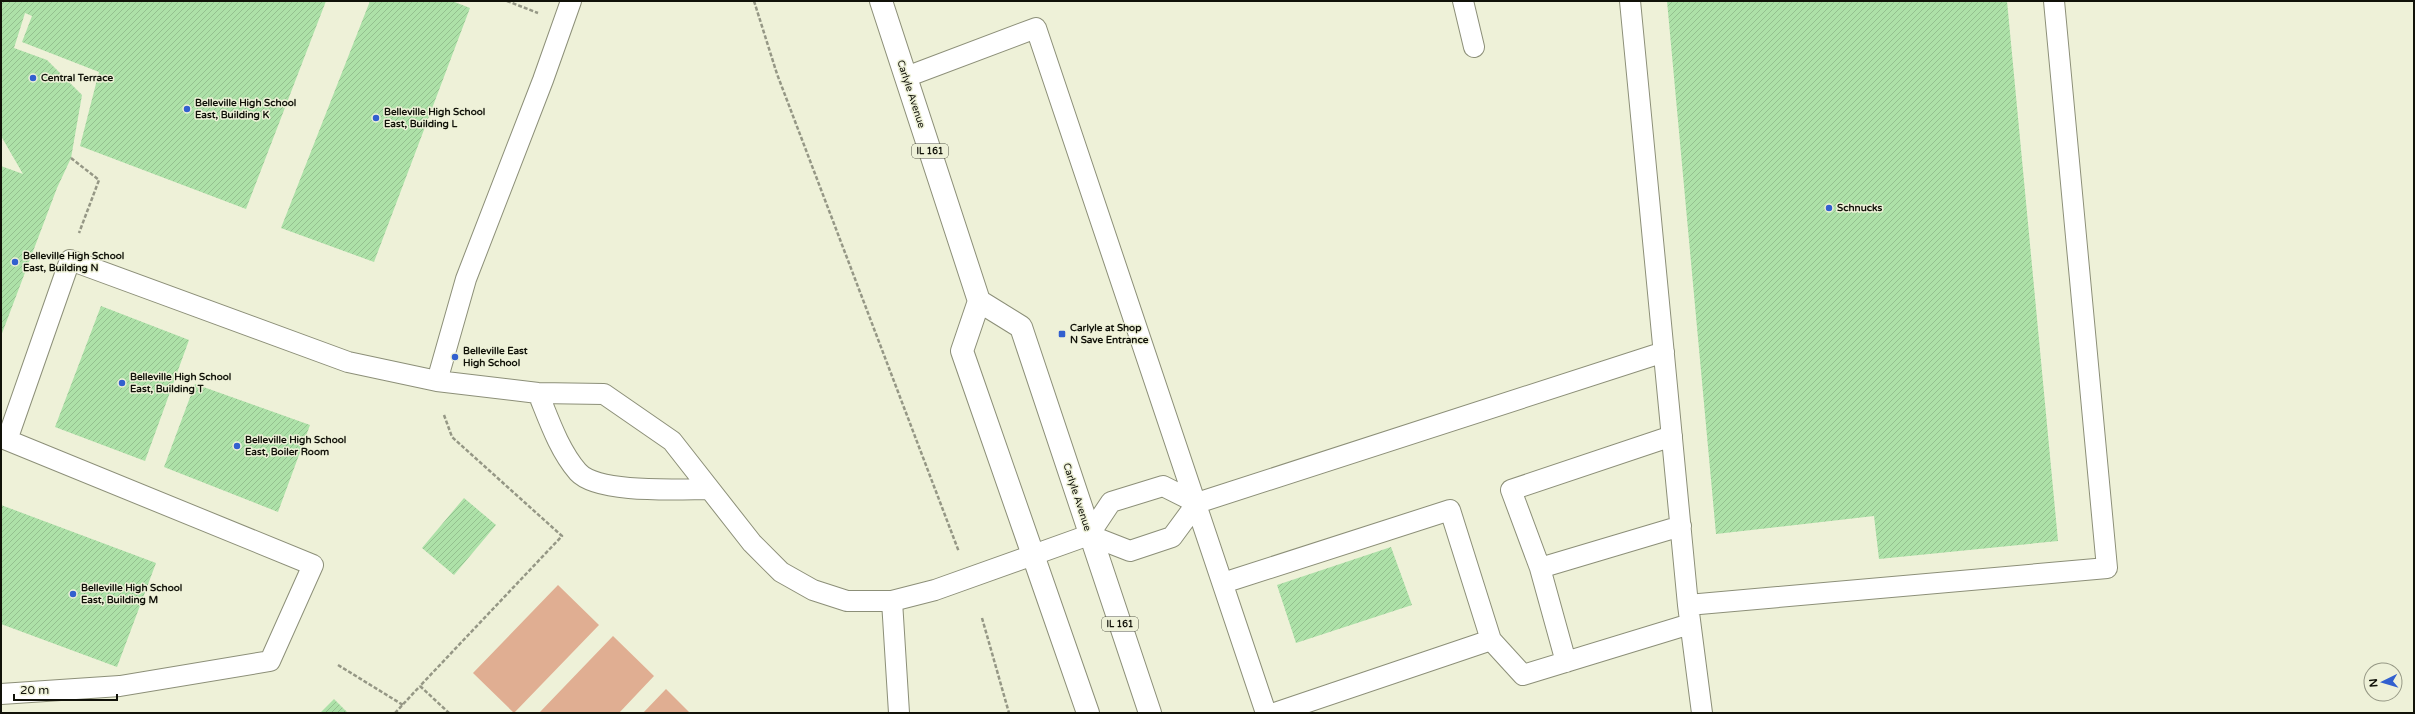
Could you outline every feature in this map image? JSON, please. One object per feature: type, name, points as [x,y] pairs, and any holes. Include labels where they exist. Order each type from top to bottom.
[{"type":"main road","name":"Carlyle Avenue","points":[[881,1],[979,301],[1021,327],[1089,535],[1150,713]]},
{"type":"main road","points":[[979,301],[962,351],[1031,555],[1088,713]]},
{"type":"lane","points":[[437,381],[466,279],[543,80],[571,1]]},
{"type":"lane","points":[[1464,1],[1474,48]]},
{"type":"lane","points":[[1630,1],[1689,614],[1702,713]]},
{"type":"lane","points":[[1223,583],[1450,510],[1491,640],[1523,675],[1566,662],[1689,614],[2107,568],[2054,1]]},
{"type":"lane","points":[[906,77],[1036,28],[1197,503],[1266,713]]},
{"type":"lane","points":[[1,694],[120,686],[270,661],[313,564],[7,440],[70,260],[348,362],[437,381],[538,393],[604,394],[672,441],[709,489],[768,560],[795,581],[830,597],[847,601],[892,601],[968,579],[1089,535],[1111,502],[1163,486],[1197,503]]},
{"type":"lane","points":[[1089,535],[1130,551],[1172,537],[1197,503],[1664,352]]},
{"type":"lane","points":[[538,393],[561,446],[579,473],[610,487],[709,489]]},
{"type":"lane","points":[[1566,662],[1540,568],[1511,490],[1672,436]]},
{"type":"lane","points":[[1540,568],[1681,526]]},
{"type":"lane","points":[[892,601],[899,713]]},
{"type":"lane","points":[[1275,713],[1491,640]]},
{"type":"path","points":[[754,1],[777,74],[960,557]]},
{"type":"path","points":[[70,260],[99,180],[71,158]]},
{"type":"path","points":[[395,713],[562,536],[452,437],[444,415]]},
{"type":"path","points":[[982,618],[1009,713]]},
{"type":"path","points":[[338,665],[402,705]]},
{"type":"path","points":[[420,686],[449,713]]},
{"type":"shaded area","points":[[558,585],[599,625],[514,713],[473,673]]},
{"type":"shaded area","points":[[613,636],[654,676],[619,713],[539,713]]},
{"type":"shaded area","points":[[666,689],[690,713],[643,713]]},
{"type":"building","name":"Belleville High School East, Building K","points":[[1,1],[326,1],[246,209],[80,146],[99,72],[22,42],[32,16],[25,13],[14,48],[47,60],[82,95],[71,158],[57,188],[1,336],[1,166],[23,174],[1,136]]},
{"type":"building","name":"Belleville High School East, Building L","points":[[370,1],[452,1],[470,8],[374,262],[281,228]]},
{"type":"building","points":[[1667,1],[2007,1],[2058,541],[1879,559],[1874,516],[1716,534]]},
{"type":"building","name":"Belleville High School East, Building T","points":[[101,306],[189,340],[145,461],[55,427]]},
{"type":"building","name":"Belleville High School East, Boiler Room","points":[[195,384],[310,425],[278,512],[164,467]]},
{"type":"building","points":[[464,498],[496,525],[454,575],[422,548]]},
{"type":"building","name":"Belleville High School East, Building M","points":[[1,505],[156,563],[117,667],[1,624]]},
{"type":"building","points":[[1391,547],[1412,605],[1296,643],[1277,585]]},
{"type":"building","points":[[334,699],[348,713],[320,713]]},
{"type":"place","name":"Central Terrace","points":[[33,78]]},
{"type":"place","name":"Belleville High School East, Building K","points":[[187,109]]},
{"type":"place","name":"Belleville High School East, Building L","points":[[376,118]]},
{"type":"place","name":"Schnucks","points":[[1829,208]]},
{"type":"place","name":"Belleville High School East, Building N","points":[[15,262]]},
{"type":"place","name":"Carlyle at Shop N Save Entrance","points":[[1062,334]]},
{"type":"place","name":"Belleville East High School","points":[[455,357]]},
{"type":"place","name":"Belleville High School East, Building T","points":[[122,383]]},
{"type":"place","name":"Belleville High School East, Boiler Room","points":[[237,446]]},
{"type":"place","name":"Belleville High School East, Building M","points":[[73,594]]}]
